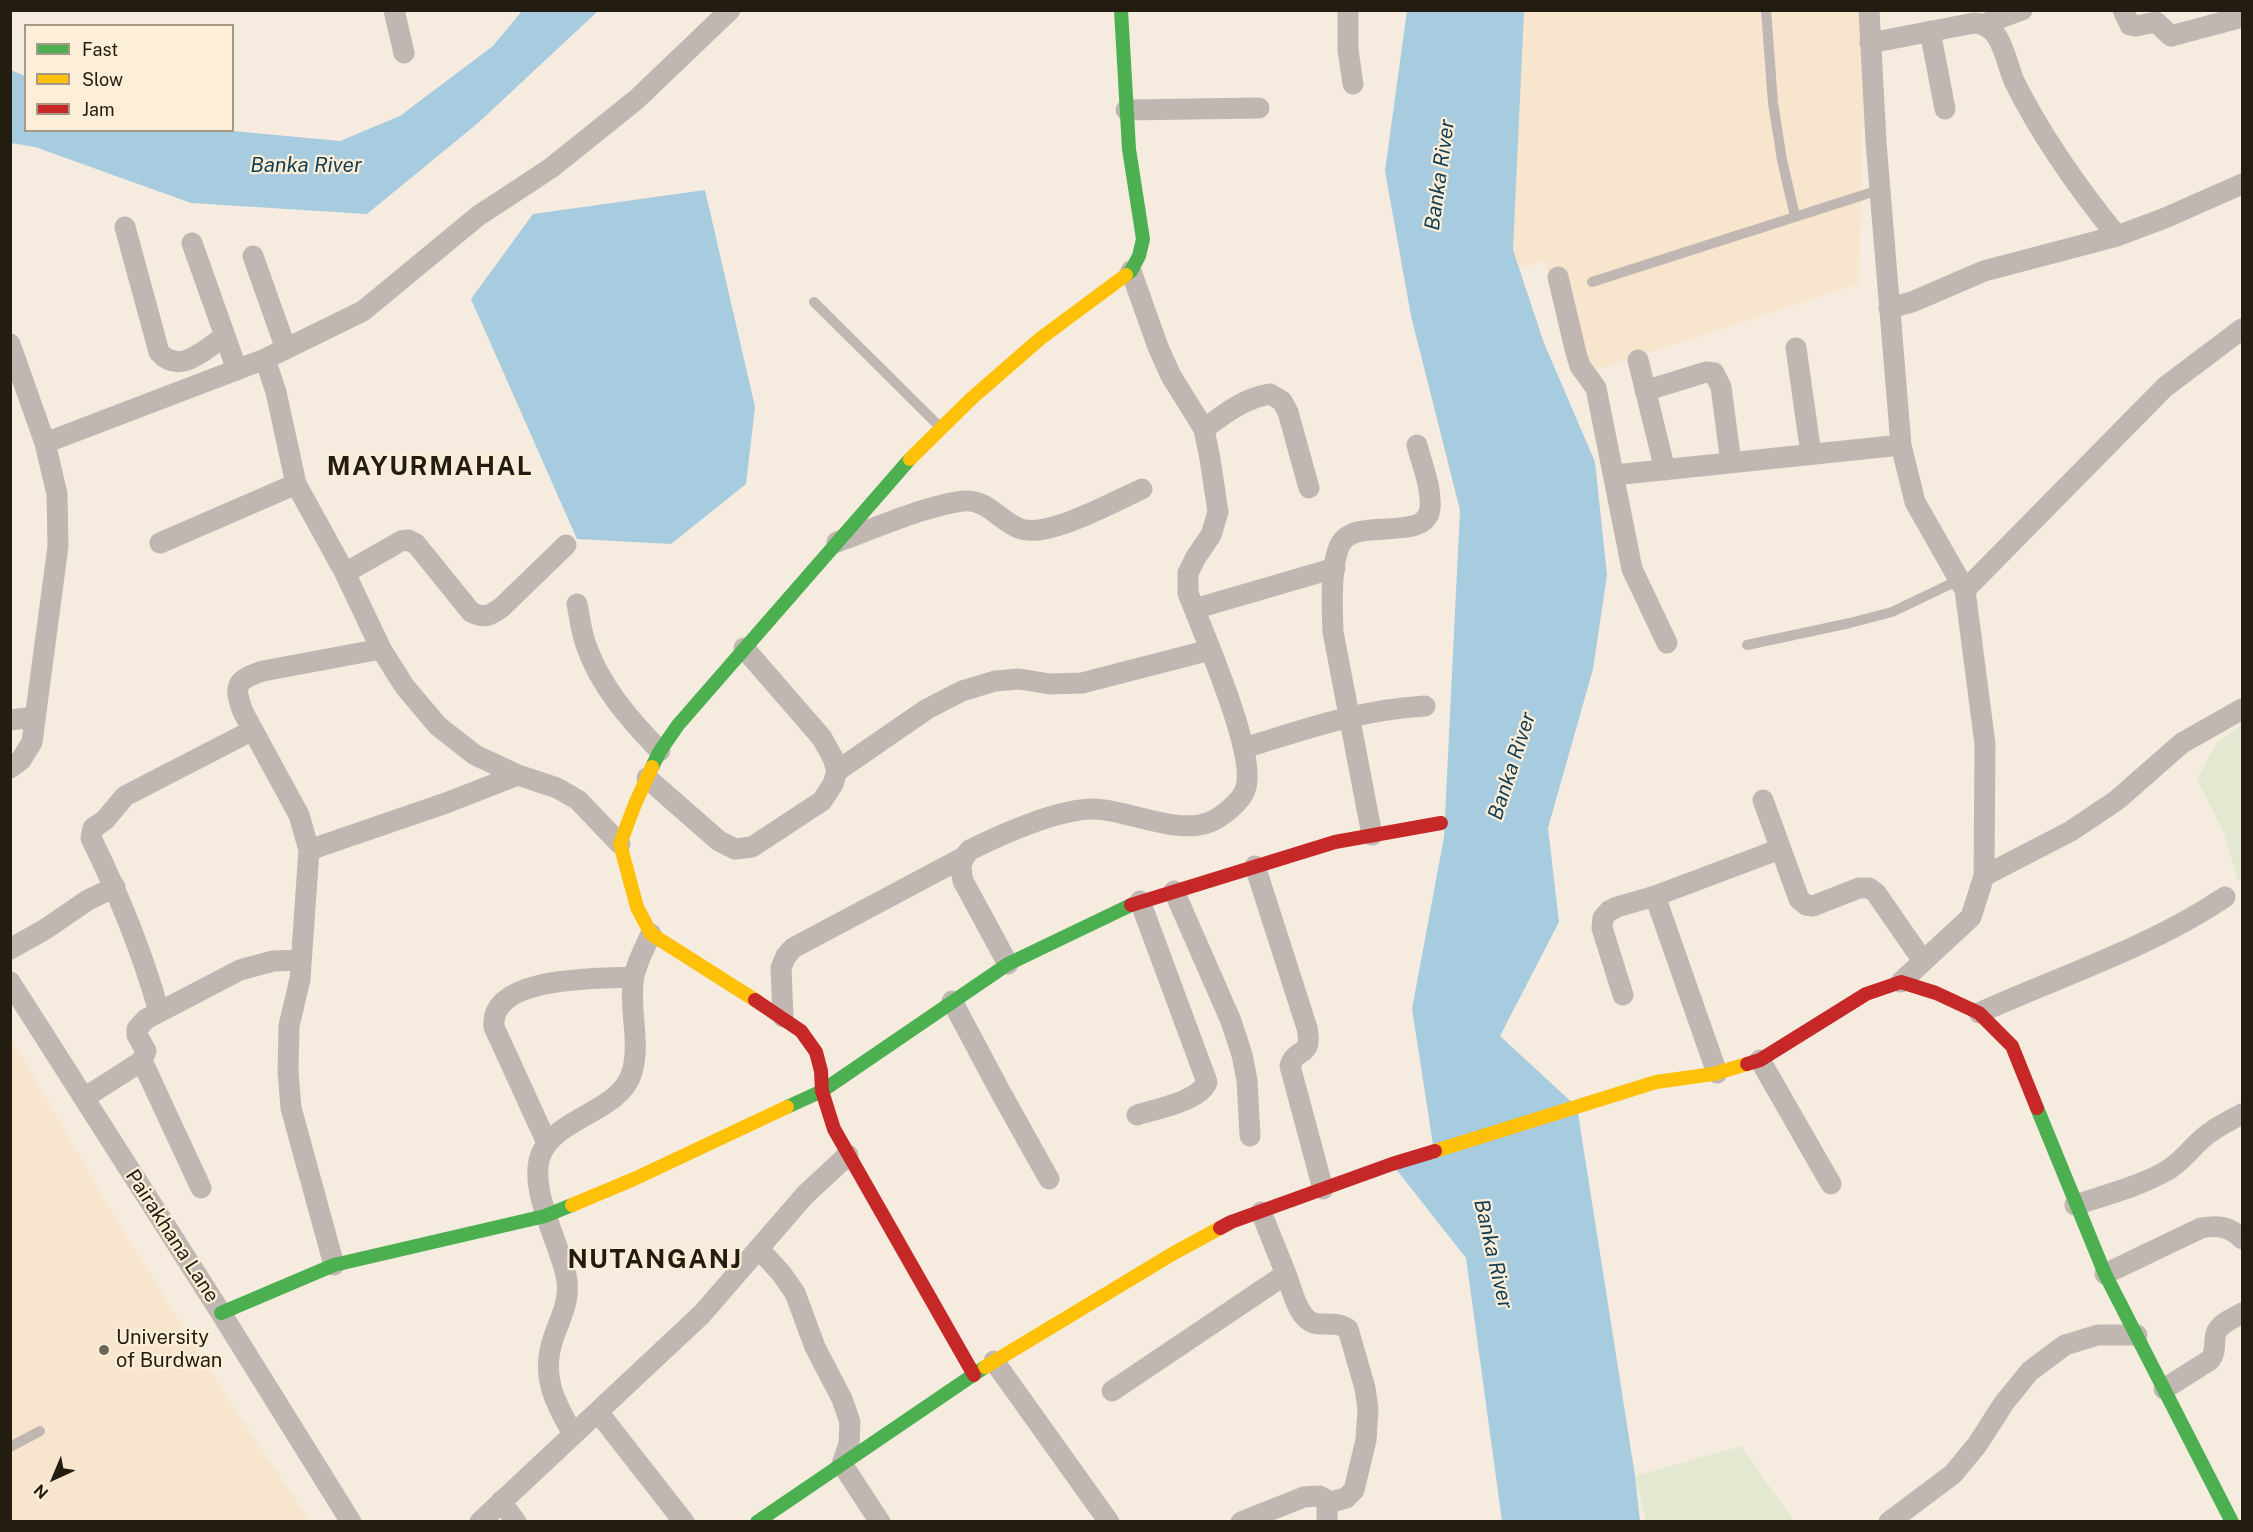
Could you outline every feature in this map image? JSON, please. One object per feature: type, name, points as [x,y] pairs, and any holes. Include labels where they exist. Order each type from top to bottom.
[{"type":"street","points":[[394,10],[404,53]]},
{"type":"street","points":[[45,442],[265,359],[363,311],[478,216],[551,168],[637,99],[730,10]]},
{"type":"street","points":[[620,844],[660,751],[678,725],[896,473],[972,398],[1041,338],[1131,271],[1139,256],[1143,239],[1129,149],[1121,10]]},
{"type":"street","points":[[1348,10],[1348,50],[1353,84]]},
{"type":"street","points":[[757,1521],[994,1361],[1174,1253],[1231,1222],[1392,1164],[1656,1082],[1717,1073],[1760,1060],[1866,994],[1900,982],[1971,917],[1984,876],[1985,744],[1962,585],[1915,502],[1901,445],[1880,190],[1869,10]]},
{"type":"street","points":[[1870,43],[1930,31],[1984,24],[2022,10]]},
{"type":"street","points":[[2123,10],[2130,25],[2136,27],[2156,22],[2171,36],[2242,17]]},
{"type":"street","points":[[1984,24],[1994,29],[2010,72],[2050,145],[2078,188],[2117,237]]},
{"type":"street","points":[[1930,31],[1945,109]]},
{"type":"street","points":[[1126,110],[1259,108]]},
{"type":"street","points":[[1889,308],[1912,302],[1984,271],[2117,237],[2242,184]]},
{"type":"street","points":[[125,227],[159,352],[165,359],[177,363],[185,362],[225,336]]},
{"type":"street","points":[[192,243],[237,370]]},
{"type":"street","points":[[253,256],[286,349]]},
{"type":"street","points":[[1008,964],[963,881],[960,868],[964,857],[970,850],[1058,814],[1095,809],[1181,825],[1206,824],[1230,810],[1246,789],[1248,765],[1240,730],[1188,593],[1188,573],[1211,535],[1218,512],[1204,429],[1171,376],[1131,271]]},
{"type":"street","points":[[1558,277],[1580,366],[1596,388],[1632,569],[1667,643]]},
{"type":"street","points":[[1962,585],[2165,387],[2242,329]]},
{"type":"street","points":[[10,344],[45,442],[57,494],[58,546],[32,742],[21,760],[10,768]]},
{"type":"street","points":[[1796,348],[1810,454]]},
{"type":"street","points":[[265,359],[276,392],[296,484],[345,573],[381,649],[405,687],[438,726],[475,755],[518,775],[557,788],[578,800],[620,844],[637,907],[651,934],[708,972],[783,1017],[801,1031],[816,1052],[821,1071],[822,1091],[834,1129],[974,1375]]},
{"type":"street","points":[[1638,360],[1665,470]]},
{"type":"street","points":[[1645,391],[1706,372],[1714,373],[1721,387],[1731,463]]},
{"type":"street","points":[[1204,429],[1233,408],[1256,396],[1270,394],[1282,401],[1288,412],[1308,488]]},
{"type":"street","points":[[1372,834],[1333,632],[1332,599],[1335,568],[1340,544],[1349,535],[1362,531],[1414,526],[1425,520],[1430,511],[1430,499],[1418,445]]},
{"type":"street","points":[[1614,475],[1901,445]]},
{"type":"street","points":[[160,543],[296,484]]},
{"type":"street","points":[[836,542],[936,507],[967,501],[984,505],[1021,529],[1040,531],[1058,526],[1143,489]]},
{"type":"street","points":[[345,573],[401,541],[408,540],[421,550],[471,612],[482,617],[492,615],[502,607],[566,545]]},
{"type":"street","points":[[1194,609],[1335,568]]},
{"type":"street","points":[[577,604],[585,644],[593,663],[616,701],[660,751]]},
{"type":"street","points":[[648,778],[719,841],[735,849],[752,847],[822,801],[833,784],[837,771],[834,758],[822,738],[744,648]]},
{"type":"street","points":[[334,1265],[291,1108],[288,1071],[289,1026],[300,979],[309,850],[299,815],[253,730],[237,695],[238,684],[246,677],[262,671],[381,649]]},
{"type":"street","points":[[837,771],[927,709],[962,691],[995,681],[1019,679],[1050,684],[1082,683],[1210,650]]},
{"type":"street","points":[[1244,748],[1350,716],[1390,708],[1425,706]]},
{"type":"street","points":[[1984,876],[2071,831],[2116,800],[2182,743],[2242,709]]},
{"type":"street","points":[[10,720],[35,717]]},
{"type":"street","points":[[159,1012],[145,964],[115,886],[91,838],[93,828],[105,820],[125,796],[253,730]]},
{"type":"street","points":[[309,850],[446,803],[518,775]]},
{"type":"street","points":[[1763,800],[1799,899],[1806,905],[1813,906],[1859,888],[1869,888],[1876,893],[1923,961]]},
{"type":"street","points":[[221,1313],[334,1265],[545,1216],[634,1179],[822,1091],[1008,964],[1140,901],[1335,842],[1441,823]]},
{"type":"street","points":[[1623,995],[1602,928],[1603,918],[1609,911],[1780,849]]},
{"type":"street","points":[[783,1017],[781,968],[786,956],[793,948],[964,857]]},
{"type":"street","points":[[1255,866],[1310,1041],[1308,1047],[1295,1057],[1290,1066],[1323,1189]]},
{"type":"street","points":[[10,949],[44,930],[88,900],[115,886]]},
{"type":"street","points":[[1174,891],[1231,1021],[1242,1055],[1247,1080],[1250,1136]]},
{"type":"street","points":[[1655,896],[1717,1073]]},
{"type":"street","points":[[1979,1013],[2160,935],[2192,919],[2225,897]]},
{"type":"street","points":[[1137,1115],[1193,1097],[1204,1089],[1207,1082],[1140,901]]},
{"type":"street","points":[[573,1434],[555,1401],[548,1376],[548,1357],[569,1295],[566,1274],[545,1216],[538,1171],[541,1154],[547,1143],[627,1085],[634,1058],[634,977],[651,934]]},
{"type":"street","points":[[84,1098],[142,1061],[146,1051],[137,1035],[140,1023],[240,970],[273,961],[301,960]]},
{"type":"street","points":[[547,1143],[494,1027],[493,1015],[497,1006],[526,987],[634,977]]},
{"type":"street","name":"Pairakhana Lane","points":[[10,982],[351,1521]]},
{"type":"street","points":[[1900,982],[1936,993],[1979,1013],[2012,1046],[2105,1274],[2232,1521]]},
{"type":"street","points":[[952,1001],[1000,1093],[1049,1179]]},
{"type":"street","points":[[1760,1060],[1831,1184]]},
{"type":"street","points":[[142,1061],[201,1188]]},
{"type":"street","points":[[2075,1205],[2167,1171],[2186,1156],[2202,1138],[2220,1125],[2242,1114]]},
{"type":"street","points":[[480,1521],[702,1314],[805,1196],[848,1155]]},
{"type":"street","points":[[1261,1212],[1305,1319],[1314,1324],[1341,1324],[1348,1329],[1365,1388],[1368,1409],[1366,1440],[1354,1490],[1346,1498],[1335,1499],[1329,1512]]},
{"type":"street","points":[[2105,1274],[2201,1228],[2215,1226],[2228,1228],[2242,1239]]},
{"type":"street","points":[[759,1249],[781,1273],[795,1293],[815,1347],[842,1399],[850,1422],[849,1444],[842,1464]]},
{"type":"street","points":[[1112,1391],[1286,1274]]},
{"type":"street","points":[[2164,1389],[2210,1360],[2215,1354],[2216,1332],[2221,1326],[2242,1313]]},
{"type":"street","points":[[1888,1521],[1953,1474],[1977,1445],[2004,1403],[2030,1371],[2065,1345],[2098,1335],[2137,1335]]},
{"type":"street","points":[[994,1361],[1109,1521]]},
{"type":"street","points":[[598,1412],[684,1521]]},
{"type":"street","points":[[842,1464],[880,1521]]},
{"type":"street","points":[[1241,1521],[1304,1497],[1319,1496],[1329,1512]]},
{"type":"street","points":[[501,1501],[516,1521]]},
{"type":"lane","points":[[1766,10],[1773,103],[1782,160],[1795,216]]},
{"type":"lane","points":[[1592,282],[1880,190]]},
{"type":"lane","points":[[814,302],[942,428]]},
{"type":"lane","points":[[1747,645],[1892,612],[1962,585]]},
{"type":"lane","points":[[10,1447],[40,1431]]},
{"type":"shaded area","points":[[1515,11],[1866,11],[1859,284],[1581,375],[1545,261],[1518,269],[1489,177]]},
{"type":"shaded area","name":"University of Burdwan","points":[[10,1035],[115,1217],[234,1408],[310,1521],[11,1521]]},
{"type":"green space","points":[[2242,724],[2242,878],[2238,881],[2223,831],[2197,779],[2216,744]]},
{"type":"green space","points":[[1741,1446],[1794,1521],[1646,1521],[1635,1476]]},
{"type":"water","name":"Banka River","points":[[522,11],[598,11],[478,123],[367,214],[191,203],[35,147],[11,143],[11,70],[24,76],[24,132],[234,131],[340,141],[400,116],[493,46]]},
{"type":"water","name":"Banka River","points":[[1407,11],[1524,11],[1513,250],[1544,343],[1595,462],[1607,575],[1593,669],[1548,828],[1559,922],[1500,1036],[1577,1107],[1635,1476],[1640,1521],[1502,1521],[1466,1258],[1392,1164],[1434,1151],[1412,1009],[1444,837],[1460,510],[1411,316],[1385,171]]},
{"type":"water","points":[[705,190],[755,407],[746,484],[671,544],[577,539],[471,299],[533,214]]},
{"type":"traffic: fast","points":[[1121,10],[1129,149],[1143,239],[1139,256],[1131,271],[1126,275]]},
{"type":"traffic: fast","points":[[652,767],[678,725],[910,459]]},
{"type":"traffic: fast","points":[[787,1107],[822,1091],[1008,964],[1131,905]]},
{"type":"traffic: fast","points":[[2037,1108],[2105,1274],[2232,1522]]},
{"type":"traffic: fast","points":[[221,1313],[334,1265],[545,1216],[572,1205]]},
{"type":"traffic: fast","points":[[757,1522],[985,1367]]},
{"type":"traffic: slow","points":[[910,459],[972,398],[1041,338],[1126,275]]},
{"type":"traffic: slow","points":[[652,767],[620,844],[637,907],[651,934],[755,1000]]},
{"type":"traffic: slow","points":[[1435,1151],[1656,1082],[1713,1074],[1747,1064]]},
{"type":"traffic: slow","points":[[572,1205],[634,1179],[787,1107]]},
{"type":"traffic: slow","points":[[985,1367],[1174,1253],[1220,1228]]},
{"type":"traffic: jam","points":[[1131,905],[1335,842],[1441,823]]},
{"type":"traffic: jam","points":[[1747,1064],[1760,1060],[1866,994],[1901,982],[1936,993],[1979,1013],[2012,1046],[2037,1108]]},
{"type":"traffic: jam","points":[[755,1000],[801,1031],[816,1052],[821,1071],[822,1091],[834,1129],[974,1375]]},
{"type":"traffic: jam","points":[[1220,1228],[1392,1164],[1435,1151]]},
{"type":"place","name":"University of Burdwan","points":[[104,1350]]},
{"type":"district","name":"MAYURMAHAL","points":[[430,467]]},
{"type":"district","name":"NUTANGANJ","points":[[655,1260]]}]
